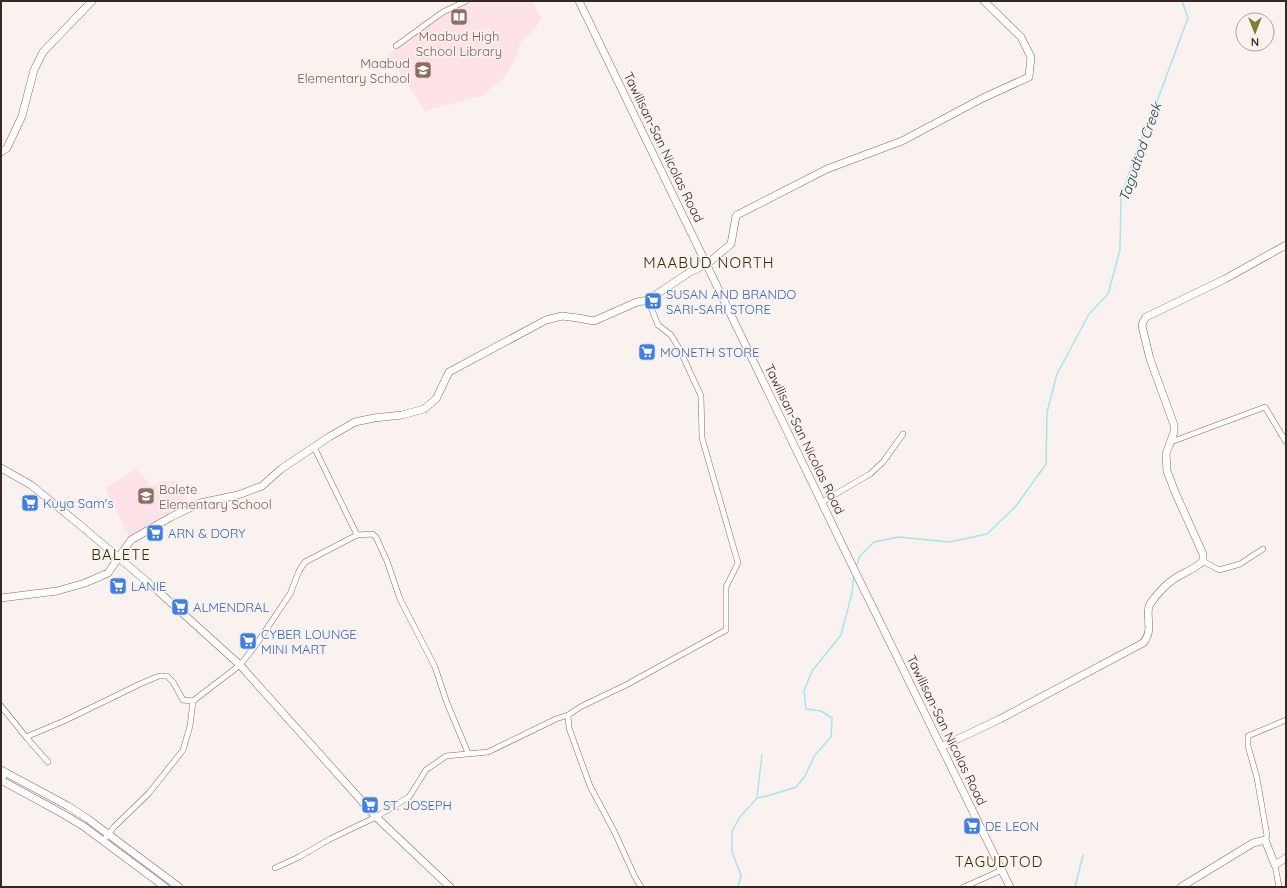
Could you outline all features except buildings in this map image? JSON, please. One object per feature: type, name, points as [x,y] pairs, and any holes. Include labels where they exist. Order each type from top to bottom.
[{"type":"street","points":[[1,152],[7,148],[22,116],[34,70],[42,52],[92,1]]},
{"type":"street","points":[[396,46],[443,12],[466,1]]},
{"type":"street","name":"Tawilisan-San Nicolas Road","points":[[579,1],[850,561],[1010,887]]},
{"type":"street","points":[[1,598],[57,591],[85,583],[108,573],[131,540],[171,517],[200,503],[238,495],[262,486],[281,469],[355,422],[402,415],[424,409],[436,399],[449,372],[546,320],[562,316],[594,321],[636,302],[648,300],[690,272],[707,264],[731,244],[736,216],[827,169],[902,141],[983,98],[1028,77],[1031,57],[1021,37],[984,1]]},
{"type":"street","points":[[1203,561],[1203,554],[1167,471],[1166,454],[1174,432],[1174,425],[1150,359],[1142,326],[1143,322],[1146,317],[1225,279],[1286,245]]},
{"type":"street","points":[[275,868],[376,817],[409,797],[426,770],[446,756],[488,752],[556,719],[568,715],[582,706],[626,685],[726,630],[726,587],[738,563],[702,438],[701,396],[680,350],[671,335],[658,325],[648,300]]},
{"type":"street","points":[[1171,442],[1265,407],[1286,442]]},
{"type":"street","points":[[822,502],[870,474],[883,462],[903,434]]},
{"type":"street","points":[[314,447],[357,535]]},
{"type":"street","points":[[1,468],[31,486],[119,557],[240,665],[376,817],[450,887]]},
{"type":"street","points":[[26,737],[64,721],[159,676],[167,676],[173,682],[183,700],[193,701],[240,665],[255,646],[290,594],[299,571],[305,562],[357,535],[372,534],[376,537],[387,561],[400,599],[435,666],[447,703],[468,753]]},
{"type":"street","points":[[1203,561],[1219,570],[1240,564],[1263,549]]},
{"type":"street","points":[[941,747],[1000,719],[1143,643],[1147,639],[1149,632],[1149,606],[1175,578],[1203,561]]},
{"type":"street","points":[[103,841],[108,834],[149,794],[182,750],[190,726],[193,701]]},
{"type":"street","points":[[1,706],[48,762]]},
{"type":"street","points":[[568,715],[569,728],[590,786],[641,887]]},
{"type":"street","points":[[1279,887],[1275,865],[1266,840],[1267,836],[1257,778],[1248,746],[1248,736],[1286,720]]},
{"type":"street","points":[[165,887],[103,841],[63,814],[1,780],[3,771],[68,806],[179,887]]},
{"type":"street","points":[[1181,887],[1253,843],[1266,840]]},
{"type":"street","points":[[1275,865],[1286,858]]},
{"type":"street","points":[[964,887],[1002,870]]},
{"type":"shaded area","points":[[469,1],[532,1],[542,19],[532,32],[521,42],[515,60],[501,81],[481,96],[425,111],[388,54],[439,19]]},
{"type":"shaded area","name":"Balete Elementary School","points":[[136,469],[151,486],[161,481],[177,481],[186,504],[129,537],[105,488]]},
{"type":"waterway","name":"Tagudtod Creek","points":[[856,567],[860,556],[874,542],[898,537],[949,542],[987,534],[1016,506],[1046,464],[1047,412],[1057,374],[1089,314],[1108,294],[1120,250],[1121,197],[1136,153],[1188,18],[1182,1]]},
{"type":"waterway","name":"Tagudtod Creek","points":[[738,887],[741,875],[732,852],[732,831],[740,817],[757,798],[796,787],[805,776],[815,755],[831,737],[832,718],[821,711],[806,709],[804,691],[812,671],[841,635],[852,593],[854,574]]},
{"type":"waterway","points":[[757,797],[762,755]]},
{"type":"waterway","points":[[1075,887],[1083,855]]},
{"type":"place","name":"Maabud High School Library","points":[[459,17]]},
{"type":"place","name":"Maabud Elementary School","points":[[423,70]]},
{"type":"place","name":"SUSAN AND BRANDO SARI-SARI STORE","points":[[653,301]]},
{"type":"place","name":"MONETH STORE","points":[[647,352]]},
{"type":"place","name":"Balete Elementary School","points":[[146,496]]},
{"type":"place","name":"Kuya Sam's","points":[[30,503]]},
{"type":"place","name":"ARN & DORY","points":[[155,533]]},
{"type":"place","name":"LANIE","points":[[118,586]]},
{"type":"place","name":"ALMENDRAL","points":[[180,607]]},
{"type":"place","name":"CYBER LOUNGE MINI MART","points":[[248,641]]},
{"type":"place","name":"ST. JOSEPH","points":[[370,805]]},
{"type":"place","name":"DE LEON","points":[[972,826]]},
{"type":"district","name":"MAABUD NORTH","points":[[709,262]]},
{"type":"district","name":"BALETE","points":[[121,554]]},
{"type":"district","name":"TAGUDTOD","points":[[999,861]]}]
